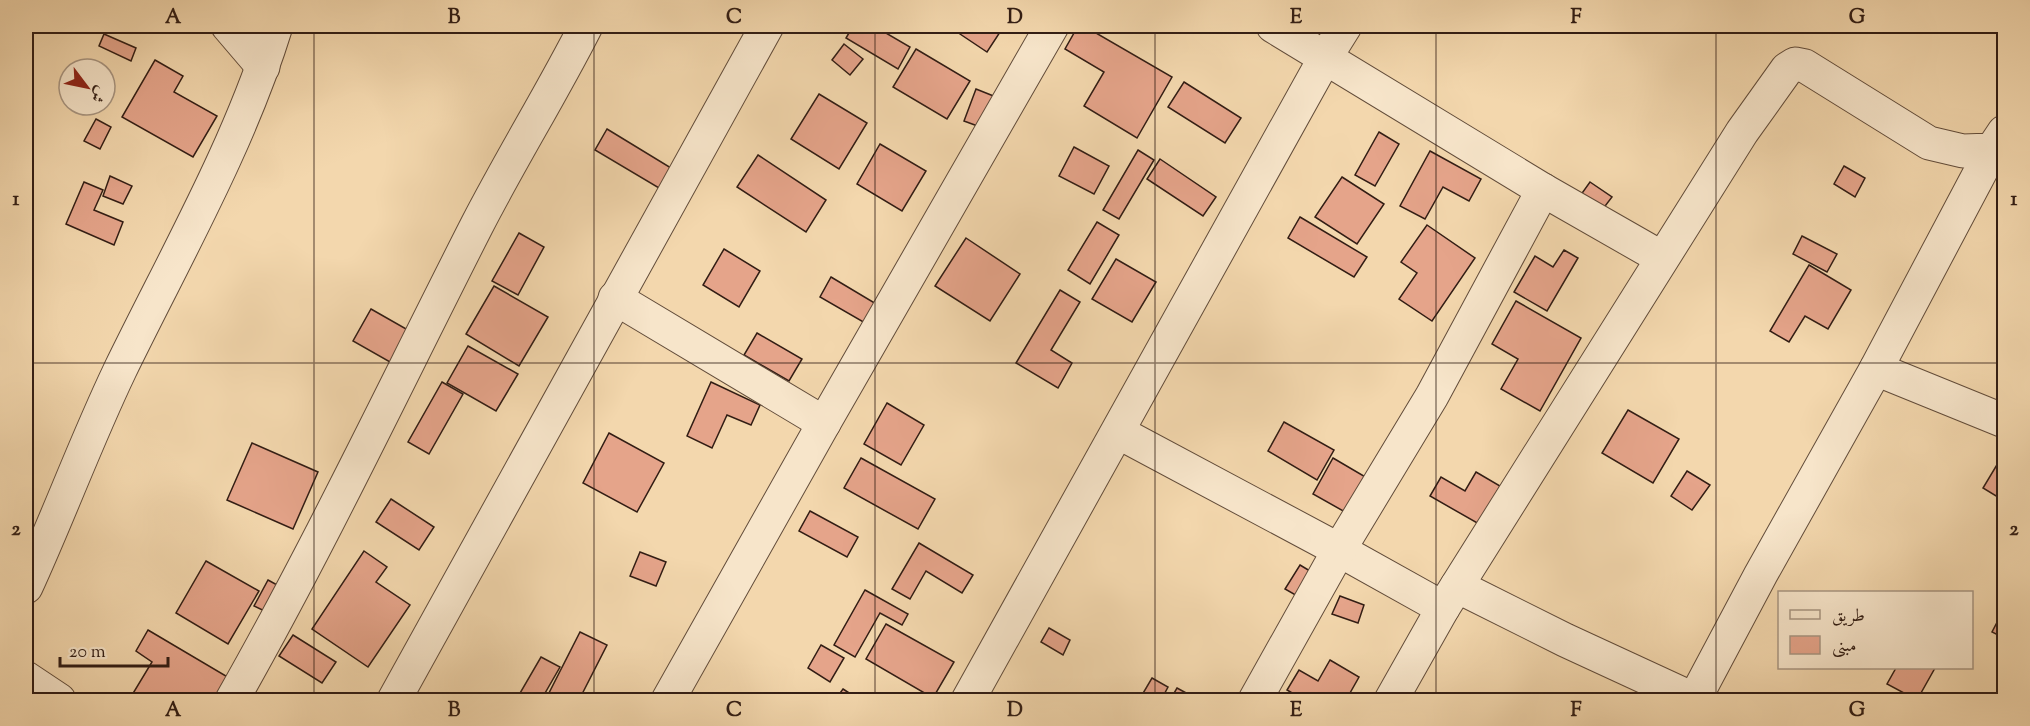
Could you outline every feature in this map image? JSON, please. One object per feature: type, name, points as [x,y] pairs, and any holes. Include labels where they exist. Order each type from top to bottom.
[{"type":"street","points":[[228,26],[263,67]]},
{"type":"street","points":[[26,587],[54,526],[100,412],[201,210],[263,67],[276,26]]},
{"type":"street","points":[[232,700],[360,460],[478,223],[586,26]]},
{"type":"street","points":[[393,700],[766,26]]},
{"type":"street","points":[[668,700],[1052,26]]},
{"type":"street","points":[[1274,26],[1543,189],[1662,258]]},
{"type":"street","points":[[968,700],[1325,57],[1345,26]]},
{"type":"street","points":[[1391,700],[1450,597],[1662,258],[1742,132],[1787,69],[1795,64],[1805,66],[1929,143],[1962,151],[2000,143]]},
{"type":"street","points":[[1118,432],[1339,550],[1450,597],[1565,640],[1684,698],[1761,574],[2000,143]]},
{"type":"street","points":[[1254,700],[1339,550],[1432,396],[1543,189]]},
{"type":"street","points":[[615,298],[824,423]]},
{"type":"street","points":[[1876,369],[2004,421]]},
{"type":"building","points":[[853,26],[874,26],[910,47],[898,69],[846,38]]},
{"type":"building","points":[[953,26],[1004,26],[987,52],[951,28]]},
{"type":"building","points":[[1078,26],[1084,26],[1172,77],[1137,138],[1084,106],[1104,72],[1065,49]]},
{"type":"building","points":[[104,34],[136,48],[131,61],[99,46]]},
{"type":"building","points":[[844,44],[863,59],[850,75],[832,60]]},
{"type":"building","points":[[916,49],[970,81],[947,119],[893,87]]},
{"type":"building","points":[[155,60],[183,76],[174,92],[217,116],[193,157],[122,117]]},
{"type":"building","points":[[1184,82],[1241,118],[1225,143],[1168,107]]},
{"type":"building","points":[[976,89],[996,97],[983,128],[964,121]]},
{"type":"building","points":[[819,94],[867,123],[839,169],[791,139]]},
{"type":"building","points":[[96,119],[111,127],[100,149],[84,141]]},
{"type":"building","points":[[607,129],[676,171],[664,191],[595,150]]},
{"type":"building","points":[[1379,132],[1399,144],[1375,186],[1355,175]]},
{"type":"building","points":[[880,144],[926,171],[902,211],[857,184]]},
{"type":"building","points":[[1074,147],[1109,166],[1094,194],[1059,176]]},
{"type":"building","points":[[1138,150],[1154,160],[1119,219],[1103,210]]},
{"type":"building","points":[[1430,151],[1481,179],[1469,201],[1443,187],[1425,219],[1400,206]]},
{"type":"building","points":[[758,155],[826,200],[806,232],[737,187]]},
{"type":"building","points":[[1160,159],[1216,197],[1203,216],[1147,179]]},
{"type":"building","points":[[1844,166],[1865,178],[1855,197],[1834,184]]},
{"type":"building","points":[[110,176],[132,186],[123,204],[103,196]]},
{"type":"building","points":[[1342,177],[1384,204],[1357,244],[1315,217]]},
{"type":"building","points":[[84,182],[103,190],[94,210],[123,222],[114,245],[66,224]]},
{"type":"building","points":[[1590,182],[1612,197],[1596,218],[1575,203]]},
{"type":"building","points":[[1300,217],[1367,257],[1354,277],[1288,238]]},
{"type":"building","points":[[1097,222],[1119,235],[1090,284],[1068,270]]},
{"type":"building","points":[[1427,225],[1475,258],[1432,321],[1399,299],[1417,273],[1401,262]]},
{"type":"building","points":[[519,233],[544,247],[518,295],[492,281]]},
{"type":"building","points":[[1802,236],[1837,254],[1827,272],[1793,254]]},
{"type":"building","points":[[966,238],[1020,274],[990,321],[935,286]]},
{"type":"building","points":[[724,249],[760,271],[739,307],[703,285]]},
{"type":"building","points":[[1564,250],[1578,258],[1547,311],[1514,292],[1535,256],[1553,267]]},
{"type":"building","points":[[1116,259],[1156,282],[1132,322],[1092,299]]},
{"type":"building","points":[[1809,265],[1851,290],[1828,329],[1805,316],[1789,342],[1770,331]]},
{"type":"building","points":[[831,277],[883,308],[872,327],[820,297]]},
{"type":"building","points":[[494,286],[548,317],[519,366],[466,334]]},
{"type":"building","points":[[1060,290],[1080,302],[1051,350],[1072,363],[1058,388],[1016,363]]},
{"type":"building","points":[[1516,301],[1581,338],[1540,411],[1501,389],[1518,359],[1492,344]]},
{"type":"building","points":[[371,309],[415,334],[397,366],[353,341]]},
{"type":"building","points":[[757,333],[802,359],[789,381],[744,355]]},
{"type":"building","points":[[468,346],[518,374],[496,411],[447,383]]},
{"type":"building","points":[[442,382],[463,394],[429,454],[408,442]]},
{"type":"building","points":[[711,382],[760,405],[751,425],[727,415],[712,448],[687,436]]},
{"type":"building","points":[[887,403],[924,425],[901,465],[864,444]]},
{"type":"building","points":[[1628,410],[1679,439],[1653,483],[1602,453]]},
{"type":"building","points":[[1284,422],[1334,450],[1317,480],[1268,451]]},
{"type":"building","points":[[609,433],[664,463],[637,512],[583,483]]},
{"type":"building","points":[[252,443],[318,472],[293,529],[227,500]]},
{"type":"building","points":[[2004,453],[2004,494],[2001,499],[1983,488]]},
{"type":"building","points":[[861,458],[935,499],[918,529],[844,488]]},
{"type":"building","points":[[1333,458],[1374,482],[1354,517],[1313,494]]},
{"type":"building","points":[[1687,471],[1710,485],[1692,510],[1671,496]]},
{"type":"building","points":[[1476,472],[1500,486],[1479,524],[1430,496],[1441,477],[1465,491]]},
{"type":"building","points":[[391,499],[434,527],[419,550],[376,522]]},
{"type":"building","points":[[810,511],[858,537],[847,557],[799,531]]},
{"type":"building","points":[[919,543],[973,575],[962,593],[926,571],[910,599],[892,589]]},
{"type":"building","points":[[364,551],[387,567],[376,582],[410,605],[368,667],[312,629]]},
{"type":"building","points":[[640,552],[666,562],[656,586],[630,576]]},
{"type":"building","points":[[206,561],[259,591],[228,644],[176,613]]},
{"type":"building","points":[[1300,565],[1320,577],[1306,601],[1285,589]]},
{"type":"building","points":[[268,580],[290,592],[277,617],[254,606]]},
{"type":"building","points":[[865,590],[908,614],[902,625],[880,613],[855,657],[834,645]]},
{"type":"building","points":[[1340,596],[1364,605],[1358,623],[1332,614]]},
{"type":"building","points":[[2004,609],[2004,638],[1992,632]]},
{"type":"building","points":[[886,624],[954,662],[933,698],[866,659]]},
{"type":"building","points":[[1049,628],[1070,640],[1063,655],[1041,642]]},
{"type":"building","points":[[148,630],[231,679],[218,700],[129,700],[152,662],[136,651]]},
{"type":"building","points":[[580,632],[607,645],[579,700],[564,700],[549,693]]},
{"type":"building","points":[[293,635],[336,662],[322,683],[279,656]]},
{"type":"building","points":[[821,645],[844,658],[830,682],[808,668]]},
{"type":"building","points":[[541,657],[560,667],[541,700],[516,700]]},
{"type":"building","points":[[1330,660],[1359,677],[1346,700],[1304,700],[1287,690],[1299,670],[1318,681]]},
{"type":"building","points":[[1895,669],[1934,669],[1917,700],[1887,684]]},
{"type":"building","points":[[1152,678],[1168,687],[1161,700],[1139,700]]},
{"type":"building","points":[[1177,688],[1199,700],[1170,700]]},
{"type":"building","points":[[843,689],[860,700],[835,700]]}]
